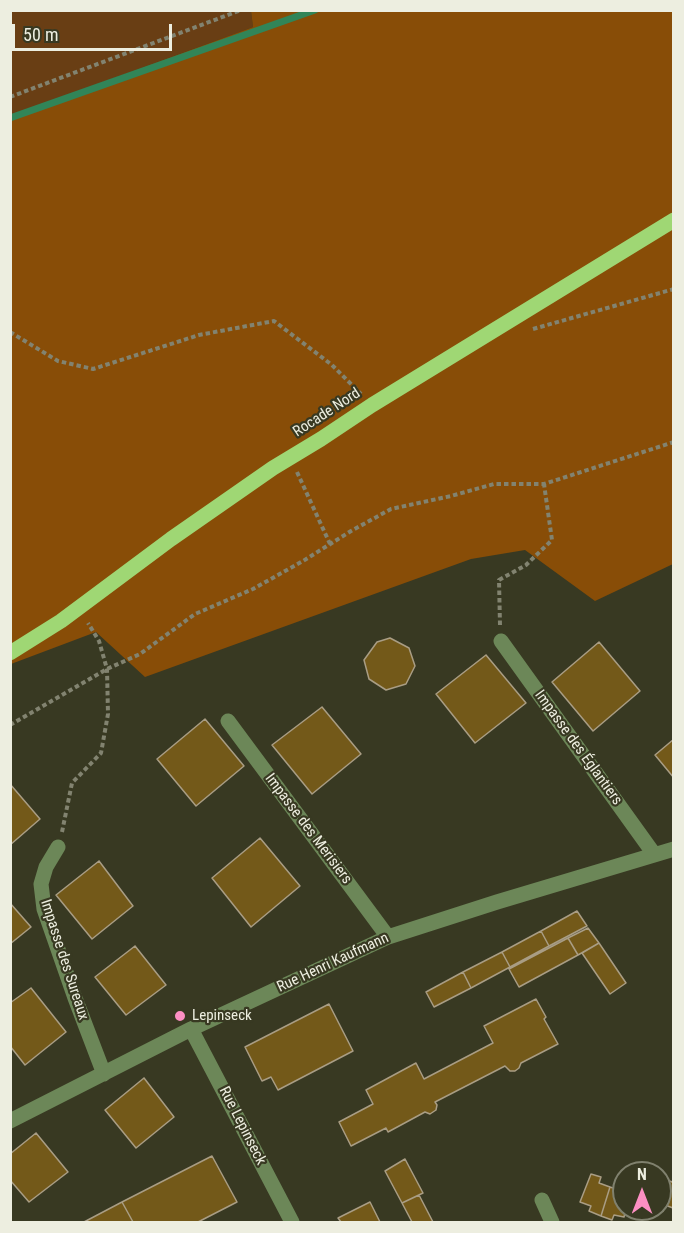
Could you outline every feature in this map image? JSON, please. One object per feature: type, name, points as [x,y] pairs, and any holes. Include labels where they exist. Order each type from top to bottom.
[{"type":"main road","name":"Rocade Nord","points":[[10,653],[62,621],[171,539],[273,468],[674,220]]},
{"type":"street","name":"Impasse des Églantiers","points":[[501,641],[654,854]]},
{"type":"street","name":"Impasse des Merisiers","points":[[228,721],[388,937]]},
{"type":"street","name":"Impasse des Sureaux","points":[[58,848],[46,867],[41,884],[44,909],[104,1074]]},
{"type":"street","name":"Rue Henri Kaufmann","points":[[10,1121],[191,1029],[388,937],[674,849]]},
{"type":"street","name":"Rue Lepinseck","points":[[191,1029],[292,1222]]},
{"type":"street","points":[[542,1200],[552,1222]]},
{"type":"path","points":[[10,97],[241,10]]},
{"type":"path","points":[[600,311],[674,290]]},
{"type":"path","points":[[10,333],[57,361],[93,369],[199,335],[274,321],[332,365],[372,405]]},
{"type":"path","points":[[10,725],[107,669],[140,654],[195,614],[253,589],[391,509],[494,484],[544,484],[674,442]]},
{"type":"path","points":[[290,458],[330,544]]},
{"type":"path","points":[[501,641],[498,580],[526,565],[552,540],[544,484]]},
{"type":"path","points":[[58,848],[72,783],[101,753],[108,714],[107,669],[99,641],[78,609]]},
{"type":"shaded area","points":[[11,11],[251,11],[253,27],[11,116]]},
{"type":"shaded area","points":[[251,11],[673,11],[673,564],[595,601],[525,550],[471,559],[145,677],[96,632],[11,664],[11,116],[253,27]]},
{"type":"building","points":[[390,638],[409,648],[415,666],[406,684],[386,690],[369,679],[364,660],[377,642]]},
{"type":"building","points":[[599,642],[640,691],[593,731],[552,682]]},
{"type":"building","points":[[486,655],[526,703],[475,743],[436,694]]},
{"type":"building","points":[[322,707],[361,754],[312,794],[272,745]]},
{"type":"building","points":[[205,719],[244,766],[196,806],[157,759]]},
{"type":"building","points":[[674,739],[674,778],[655,755]]},
{"type":"building","points":[[10,784],[40,819],[10,845]]},
{"type":"building","points":[[260,838],[300,886],[251,927],[212,878]]},
{"type":"building","points":[[99,861],[133,906],[92,939],[56,895]]},
{"type":"building","points":[[10,903],[31,927],[10,944]]},
{"type":"building","points":[[577,911],[587,926],[549,946],[541,931]]},
{"type":"building","points":[[588,928],[599,943],[578,955],[568,938]]},
{"type":"building","points":[[541,931],[549,946],[510,967],[502,952]]},
{"type":"building","points":[[568,938],[578,955],[519,987],[509,969]]},
{"type":"building","points":[[599,943],[626,983],[610,994],[582,953]]},
{"type":"building","points":[[135,946],[166,985],[126,1015],[95,977]]},
{"type":"building","points":[[502,952],[510,967],[471,988],[463,972]]},
{"type":"building","points":[[463,972],[471,988],[434,1007],[426,992]]},
{"type":"building","points":[[31,988],[66,1032],[25,1065],[10,1046],[10,1003]]},
{"type":"building","points":[[536,999],[558,1044],[521,1063],[515,1071],[510,1071],[505,1066],[435,1102],[436,1110],[430,1114],[425,1112],[388,1132],[386,1128],[351,1146],[339,1122],[373,1104],[366,1090],[416,1063],[424,1079],[493,1043],[484,1026]]},
{"type":"building","points":[[329,1004],[353,1051],[278,1090],[271,1077],[262,1081],[245,1047]]},
{"type":"building","points":[[144,1078],[174,1117],[136,1148],[105,1110]]},
{"type":"building","points":[[36,1133],[68,1172],[29,1202],[10,1180],[10,1154]]},
{"type":"building","points":[[212,1156],[237,1202],[198,1222],[133,1222],[122,1202]]},
{"type":"building","points":[[405,1159],[423,1193],[402,1203],[385,1171]]},
{"type":"building","points":[[591,1174],[601,1177],[599,1183],[610,1187],[601,1216],[589,1211],[591,1206],[580,1202]]},
{"type":"building","points":[[674,1178],[674,1207],[672,1182]]},
{"type":"building","points":[[610,1187],[612,1188],[612,1220],[601,1216]]},
{"type":"building","points":[[419,1195],[433,1222],[412,1222],[402,1203]]},
{"type":"building","points":[[122,1202],[133,1222],[84,1222]]},
{"type":"building","points":[[370,1202],[380,1222],[341,1222],[338,1218]]},
{"type":"waterway","points":[[10,118],[315,10]]},
{"type":"place","name":"Lepinseck","points":[[180,1016]]}]
